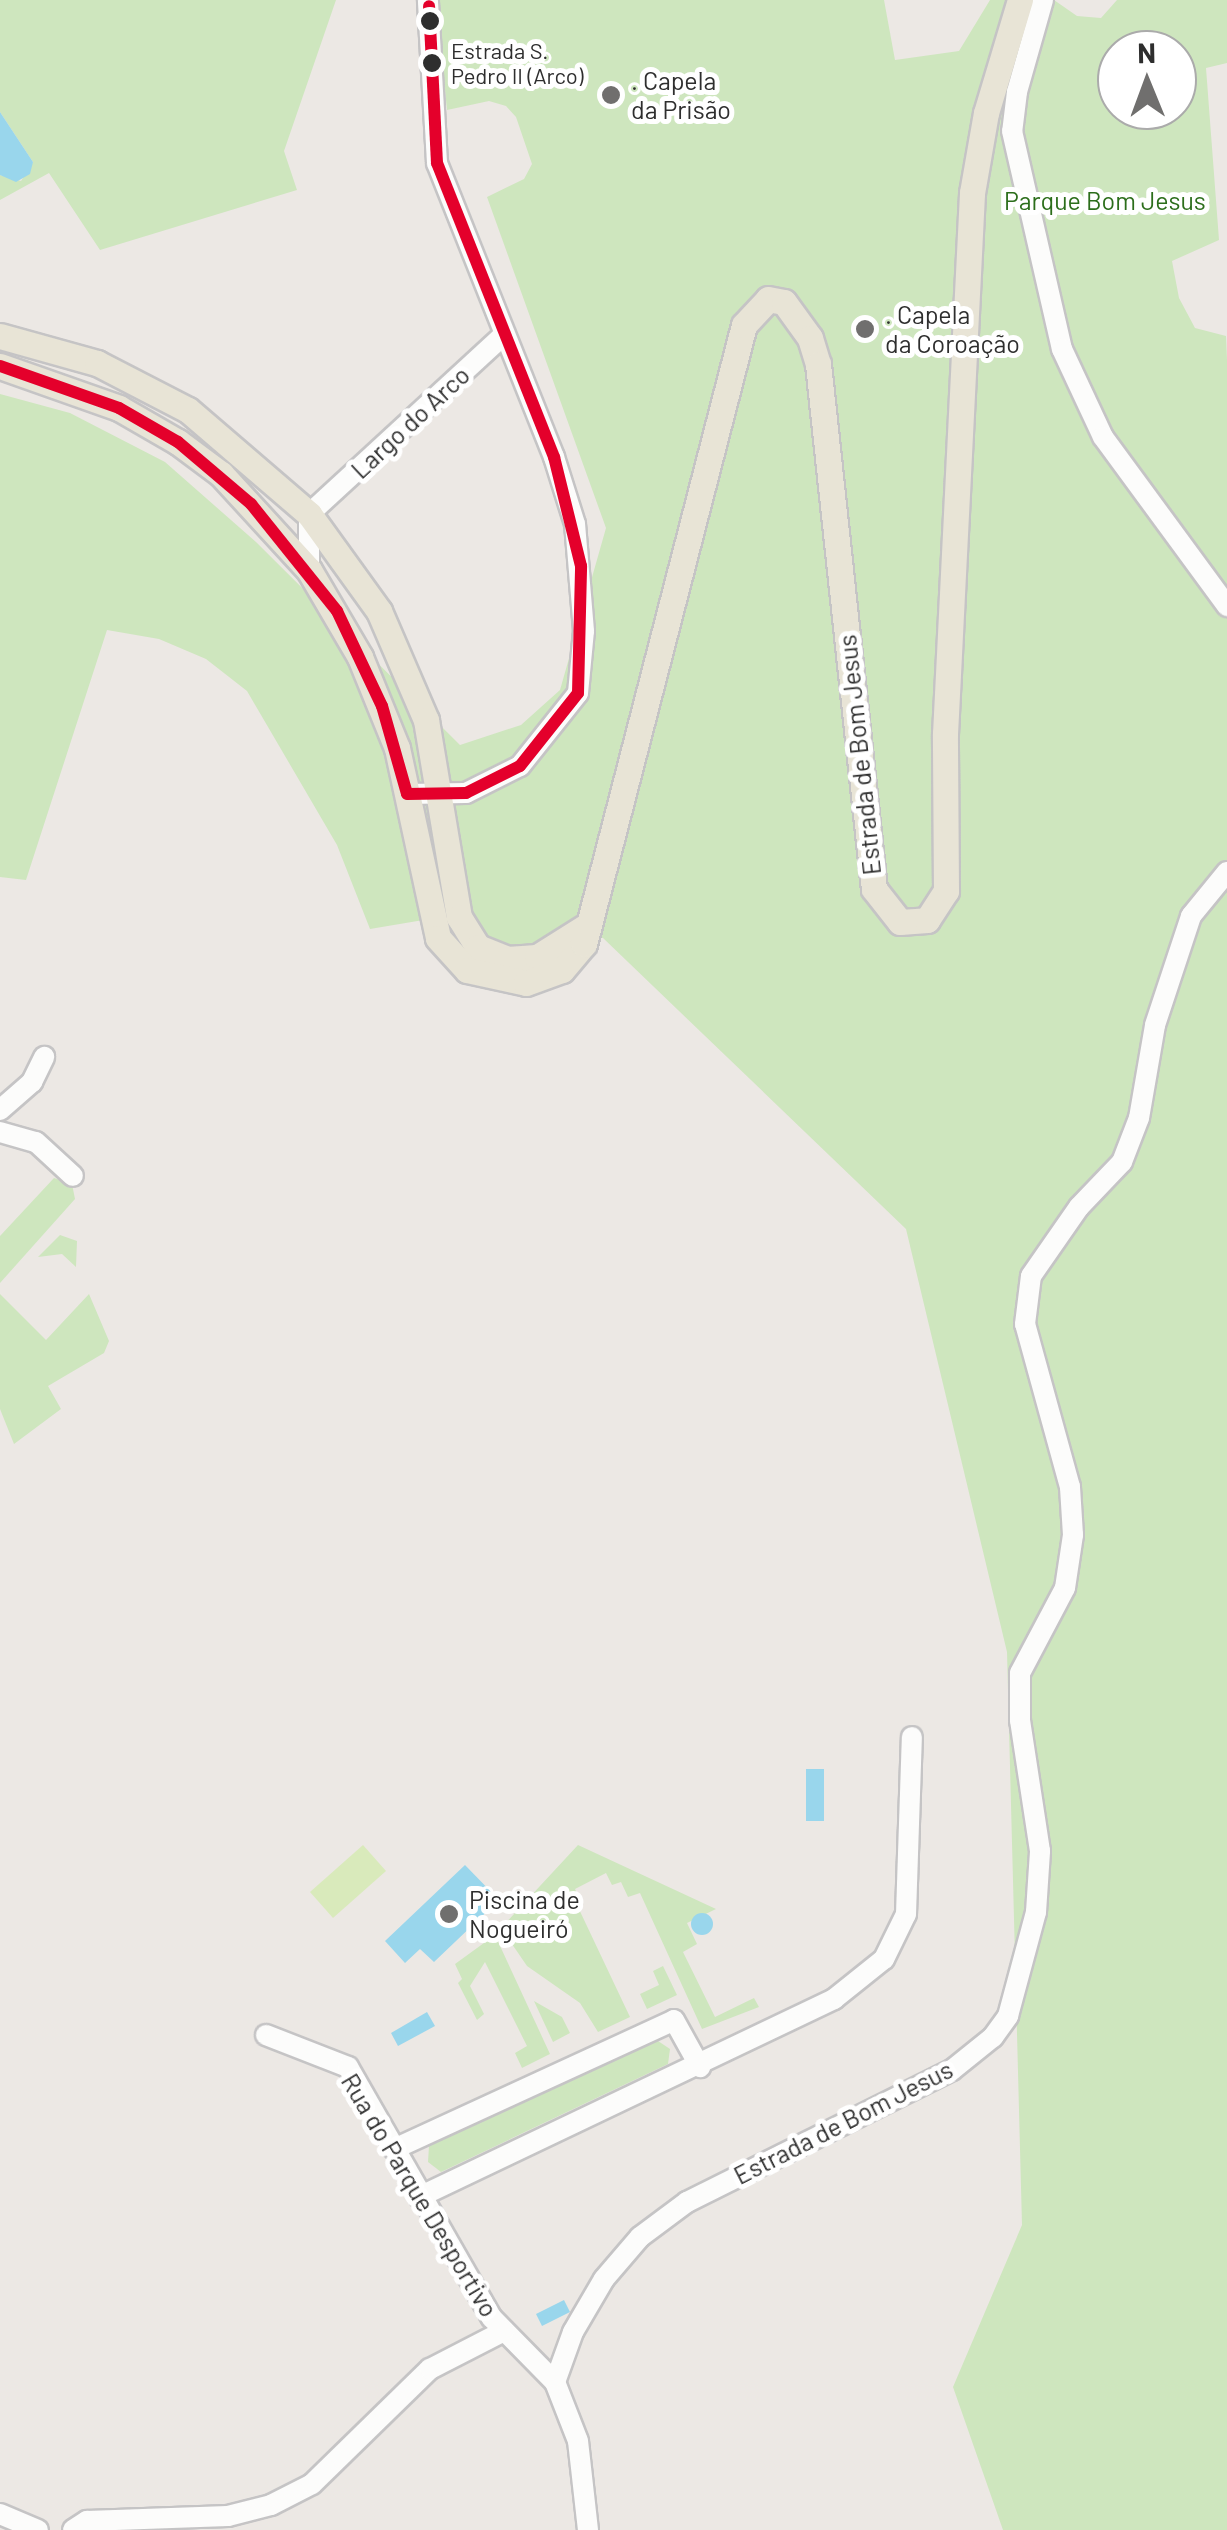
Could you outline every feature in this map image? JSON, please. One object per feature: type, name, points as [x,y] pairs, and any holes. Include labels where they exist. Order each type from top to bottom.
[{"type":"main road","name":"Estrada de Bom Jesus","points":[[588,925],[728,380],[744,325],[768,299],[784,302],[799,320],[818,364],[874,889],[900,922],[927,920],[939,908],[946,891],[945,734],[972,193],[986,113],[1020,0]]},
{"type":"main road","points":[[0,336],[96,363],[188,410],[310,514],[379,611],[426,720],[443,796],[458,917],[478,947],[507,958],[537,957],[588,925]]},
{"type":"main road","points":[[0,366],[119,408],[178,442],[221,474],[309,570],[382,706],[407,794],[438,938],[467,970],[507,982],[546,978],[576,956],[588,925]]},
{"type":"street","points":[[407,794],[443,796],[486,786],[520,766],[578,693],[584,631],[575,524],[437,163],[428,0]]},
{"type":"street","points":[[1044,0],[1017,92],[1012,132],[1062,349],[1103,437],[1227,606]]},
{"type":"street","name":"Largo do Arco","points":[[310,514],[504,335]]},
{"type":"street","points":[[309,570],[310,514]]},
{"type":"street","name":"Estrada de Bom Jesus","points":[[555,2382],[573,2332],[604,2279],[640,2237],[687,2202],[952,2070],[994,2038],[1008,2016],[1036,1912],[1040,1850],[1020,1720],[1020,1673],[1066,1588],[1073,1535],[1070,1486],[1025,1324],[1031,1276],[1078,1207],[1122,1162],[1139,1118],[1155,1025],[1191,916],[1227,872]]},
{"type":"street","points":[[0,1110],[32,1082],[44,1058]]},
{"type":"street","points":[[0,1132],[36,1142],[73,1176]]},
{"type":"street","points":[[418,2197],[700,2067],[834,1999],[884,1959],[906,1914],[912,1736]]},
{"type":"street","points":[[394,2149],[674,2020],[700,2067]]},
{"type":"street","name":"Rua do Parque Desportivo","points":[[266,2035],[348,2067],[418,2197],[504,2331],[555,2382]]},
{"type":"street","points":[[73,2530],[87,2521],[228,2516],[270,2505],[312,2484],[430,2369],[504,2331]]},
{"type":"street","points":[[555,2382],[578,2441],[588,2530]]},
{"type":"street","points":[[1,2512],[38,2530]]},
{"type":"green space","points":[[0,0],[336,0],[284,151],[297,190],[100,250],[49,173],[0,200],[0,175],[21,181],[33,162],[0,112]]},
{"type":"green space","name":"Parque Bom Jesus","points":[[436,0],[884,0],[895,60],[959,51],[990,0],[1054,0],[1077,16],[1101,18],[1117,0],[1227,0],[1227,63],[1206,68],[1219,240],[1172,261],[1179,298],[1195,328],[1226,336],[1227,360],[1227,2530],[1003,2530],[953,2387],[1022,2225],[1007,1652],[906,1229],[603,938],[557,930],[534,946],[508,946],[481,932],[471,912],[370,929],[337,845],[247,691],[206,659],[159,639],[107,630],[26,880],[0,877],[0,394],[70,413],[165,462],[256,542],[460,745],[521,725],[560,690],[606,528],[487,197],[524,179],[532,164],[516,117],[506,106],[489,101],[447,110]]},
{"type":"green space","points":[[54,1178],[72,1184],[75,1199],[0,1283],[0,1236]]},
{"type":"green space","points":[[60,1235],[77,1241],[76,1267],[62,1254],[38,1257]]},
{"type":"green space","points":[[0,1294],[46,1340],[89,1294],[109,1341],[104,1353],[48,1386],[61,1409],[14,1444],[0,1409]]},
{"type":"green space","points":[[363,1845],[386,1871],[333,1918],[310,1892]]},
{"type":"green space","points":[[578,1845],[716,1909],[687,1923],[697,1944],[683,1952],[715,2017],[754,1998],[759,2007],[702,2029],[640,1893],[628,1897],[621,1882],[612,1885],[606,1873],[575,1889],[581,1902],[577,1905],[630,2017],[598,2032],[580,2003],[527,1966],[501,1928]]},
{"type":"green space","points":[[495,1935],[550,2054],[522,2068],[515,2053],[527,2046],[485,1962],[470,1986],[484,2014],[477,2020],[458,1983],[462,1979],[455,1964]]},
{"type":"green space","points":[[663,1966],[677,1995],[647,2009],[640,1994],[659,1985],[653,1971]]},
{"type":"green space","points":[[534,2001],[562,2017],[570,2033],[553,2042]]},
{"type":"green space","points":[[655,2039],[670,2049],[668,2064],[441,2172],[428,2162],[429,2146]]},
{"type":"water","points":[[0,112],[33,162],[30,174],[16,182],[0,175]]},
{"type":"water","points":[[806,1769],[824,1769],[824,1821],[806,1821]]},
{"type":"water","name":"Piscina de Nogueiró","points":[[465,1865],[499,1900],[434,1962],[420,1949],[405,1963],[385,1941]]},
{"type":"water","points":[[702,1913],[710,1916],[710,1932],[702,1935],[694,1932],[691,1924],[694,1916]]},
{"type":"water","points":[[427,2012],[435,2026],[398,2046],[391,2033]]},
{"type":"water","points":[[564,2300],[570,2312],[542,2326],[536,2314]]},
{"type":"transit line","points":[[0,366],[119,408],[178,442],[251,504],[337,611],[382,706],[407,794],[466,793],[520,766],[578,693],[581,566],[554,457],[437,163],[429,6]]},
{"type":"place","name":"Estrada S. Pedro II (Arco)","points":[[432,63]]},
{"type":"place","name":". Capela da Prisão","points":[[611,95]]},
{"type":"place","name":". Capela da Coroação","points":[[865,329]]},
{"type":"place","name":"Piscina de Nogueiró","points":[[449,1914]]}]
